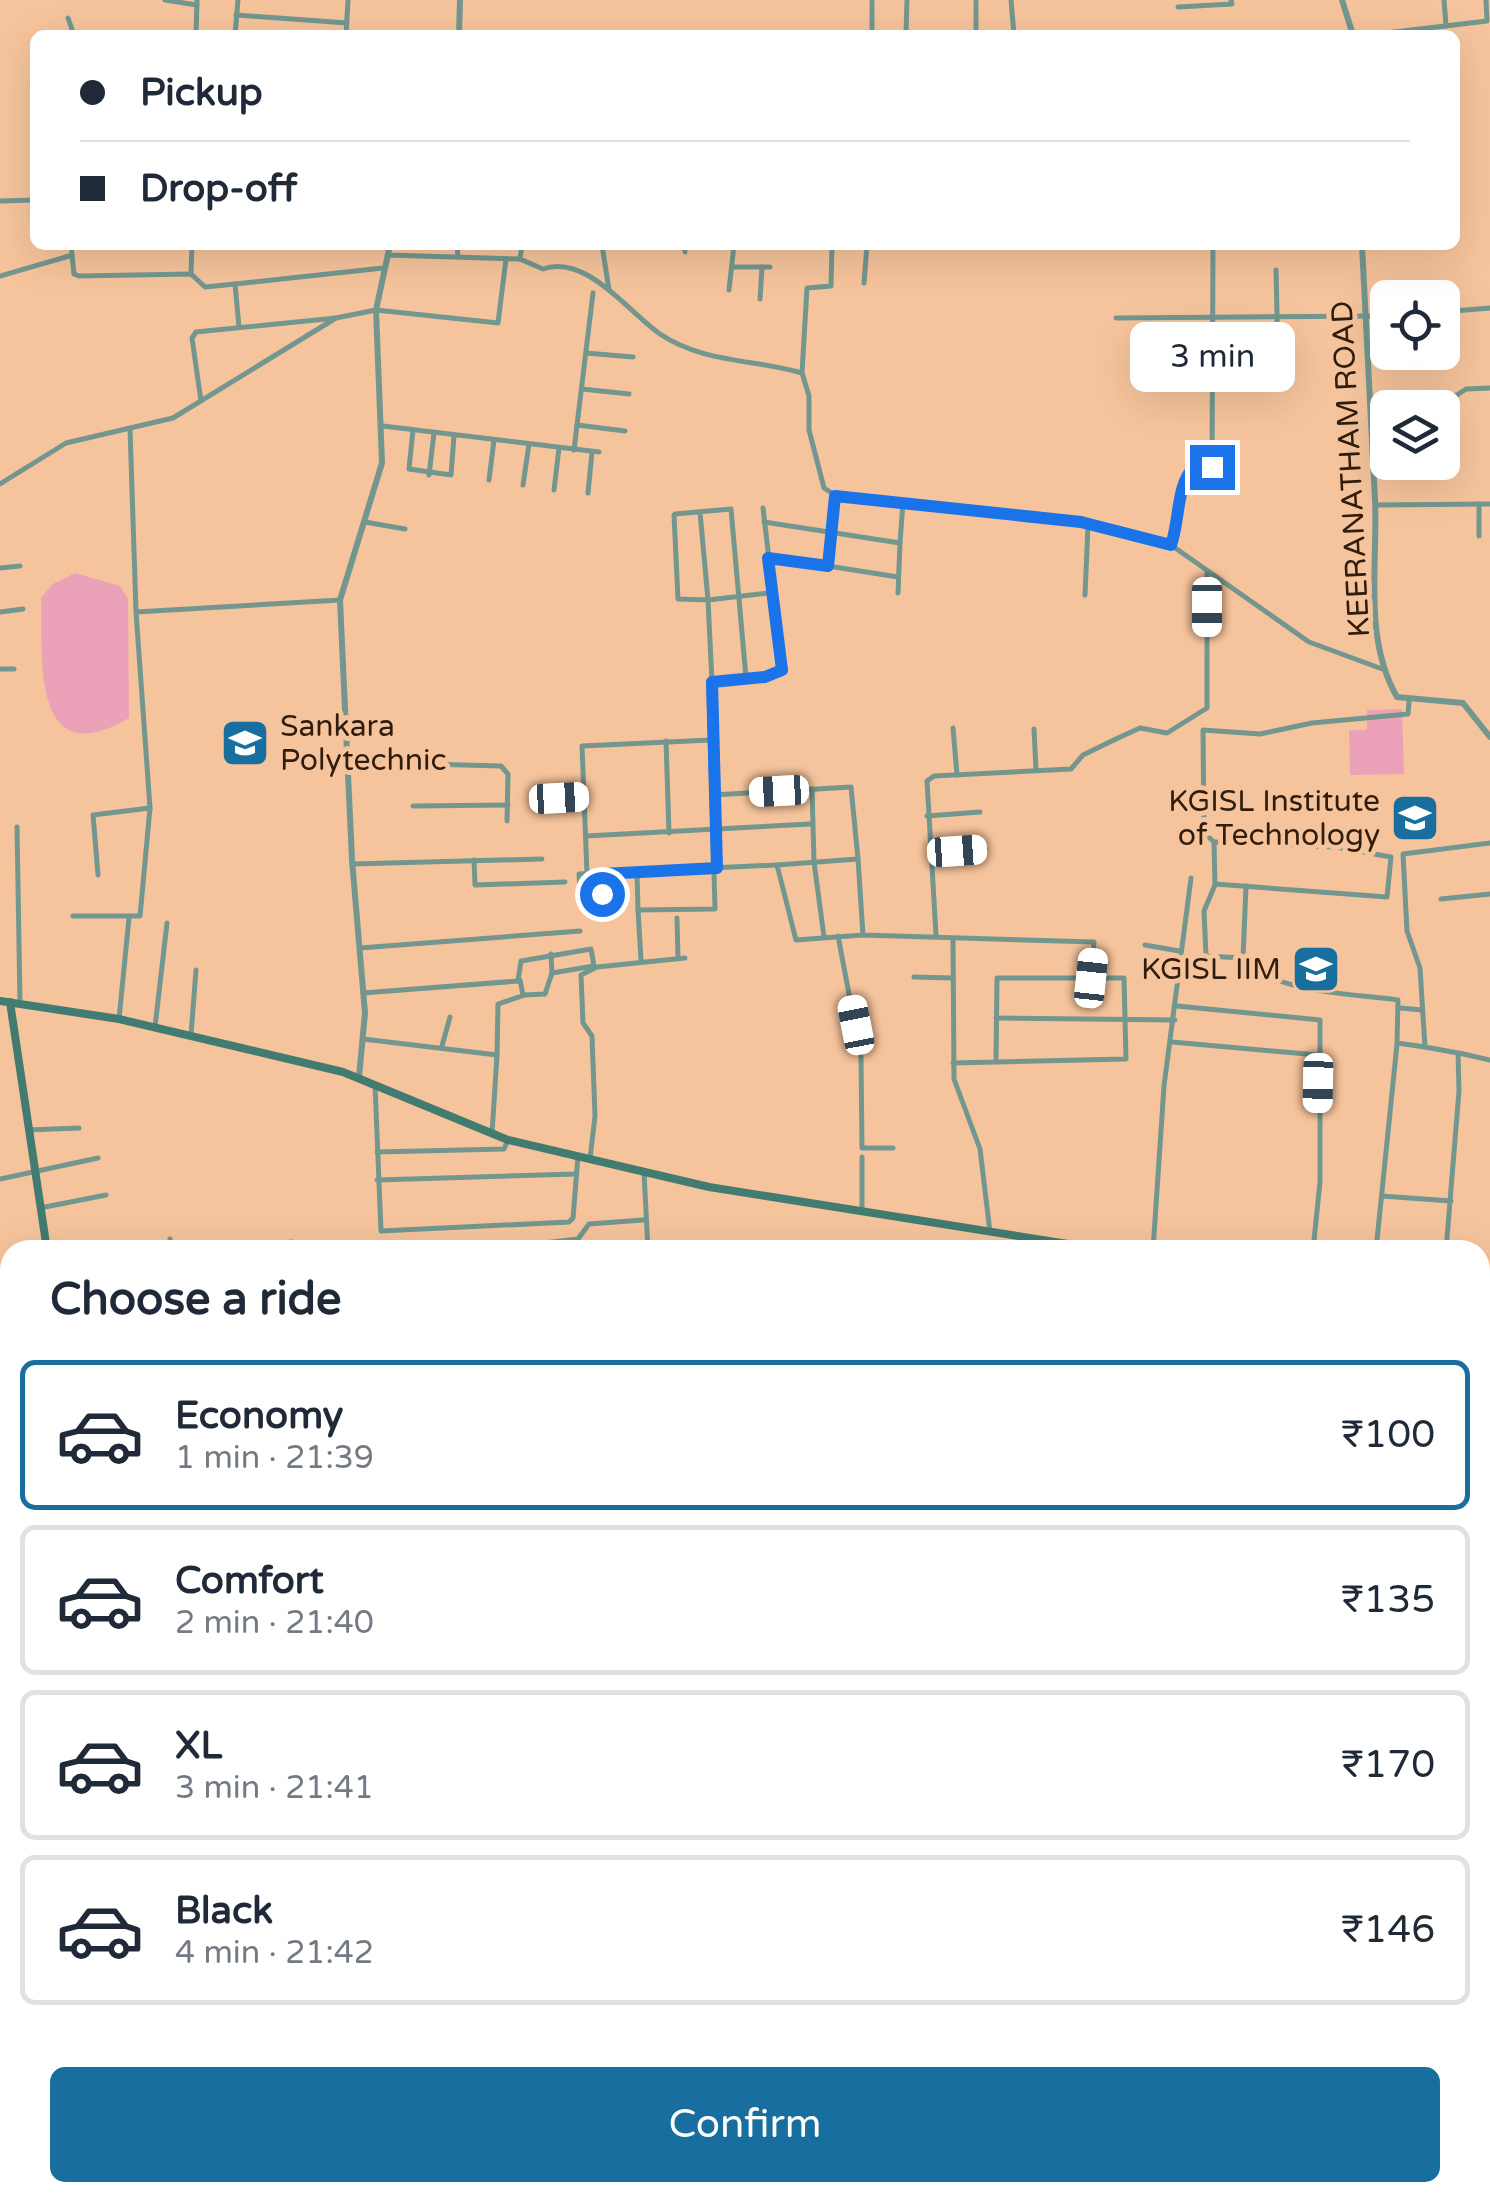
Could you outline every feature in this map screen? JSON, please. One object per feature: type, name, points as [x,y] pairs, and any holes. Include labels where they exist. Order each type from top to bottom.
[{"type":"main road","points":[[45,1240],[10,1002],[120,1019],[359,1077],[508,1140],[709,1187],[1042,1240]]},
{"type":"street","points":[[165,0],[197,2],[196,30]]},
{"type":"street","points":[[235,30],[238,0]]},
{"type":"street","points":[[346,30],[348,0]]},
{"type":"street","points":[[459,30],[460,0]]},
{"type":"street","points":[[872,0],[872,30]]},
{"type":"street","points":[[906,30],[907,0]]},
{"type":"street","points":[[976,0],[976,30]]},
{"type":"street","points":[[1011,0],[1014,30]]},
{"type":"street","points":[[1178,7],[1232,4],[1232,0]]},
{"type":"street","points":[[1342,0],[1351,30]]},
{"type":"street","points":[[1444,0],[1446,26]]},
{"type":"street","points":[[1412,30],[1487,21],[1486,0]]},
{"type":"street","points":[[236,15],[347,22]]},
{"type":"street","points":[[68,18],[72,30]]},
{"type":"street","points":[[0,201],[30,200]]},
{"type":"street","points":[[71,250],[74,274],[79,276],[191,274],[205,287],[383,268]]},
{"type":"street","points":[[191,274],[192,250]]},
{"type":"street","points":[[359,1077],[364,1039],[363,993],[352,864],[340,600],[382,463],[376,310],[389,250]]},
{"type":"street","points":[[457,250],[458,257]]},
{"type":"street","points":[[520,259],[521,250]]},
{"type":"street","points":[[603,250],[608,290]]},
{"type":"street","points":[[730,290],[734,250]]},
{"type":"street","points":[[832,250],[831,286],[806,291],[802,373],[809,396],[809,430],[824,488],[835,496],[1088,524],[1171,545],[1309,642],[1385,670]]},
{"type":"street","points":[[864,283],[867,250]]},
{"type":"street","points":[[1171,545],[1181,516],[1180,488],[1188,472],[1194,467],[1212,467],[1213,250]]},
{"type":"street","name":"KEERANATHAM ROAD","points":[[1362,250],[1375,505],[1374,601],[1385,670],[1397,697],[1409,702]]},
{"type":"street","points":[[388,255],[520,259],[542,270],[555,266],[590,277],[678,345],[712,356],[802,373]]},
{"type":"street","points":[[0,276],[70,256]]},
{"type":"street","points":[[201,401],[192,338],[196,332],[336,318],[376,310],[498,323],[506,258]]},
{"type":"street","points":[[732,267],[770,267]]},
{"type":"street","points":[[760,300],[762,267]]},
{"type":"street","points":[[1213,356],[1278,358],[1276,270]]},
{"type":"street","points":[[235,284],[240,327]]},
{"type":"street","points":[[574,450],[594,294]]},
{"type":"street","points":[[1460,310],[1490,308]]},
{"type":"street","points":[[1116,318],[1370,316]]},
{"type":"street","points":[[0,484],[66,443],[172,418],[336,318]]},
{"type":"street","points":[[586,352],[633,356]]},
{"type":"street","points":[[1369,398],[1457,395],[1490,388]]},
{"type":"street","points":[[582,389],[629,394]]},
{"type":"street","points":[[383,426],[596,452],[588,493]]},
{"type":"street","points":[[577,426],[624,431]]},
{"type":"street","points":[[73,916],[140,916],[150,808],[136,612],[130,428]]},
{"type":"street","points":[[413,430],[408,470],[430,475],[452,474],[454,436]]},
{"type":"street","points":[[430,475],[434,433]]},
{"type":"street","points":[[489,480],[494,440]]},
{"type":"street","points":[[523,485],[528,444]]},
{"type":"street","points":[[554,490],[559,448]]},
{"type":"street","points":[[828,566],[835,496]]},
{"type":"street","points":[[898,593],[903,502]]},
{"type":"street","points":[[1479,504],[1479,536]]},
{"type":"street","points":[[1375,505],[1490,504]]},
{"type":"street","points":[[712,682],[782,670],[762,508]]},
{"type":"street","points":[[746,679],[740,597],[731,509],[673,516],[678,599],[708,600],[740,597],[769,593]]},
{"type":"street","points":[[638,910],[716,909],[712,682],[700,512]]},
{"type":"street","points":[[362,522],[406,529]]},
{"type":"street","points":[[764,522],[900,543]]},
{"type":"street","points":[[1085,595],[1088,524]]},
{"type":"street","points":[[768,558],[898,577]]},
{"type":"street","points":[[0,568],[20,566]]},
{"type":"street","points":[[936,936],[927,782],[934,776],[1070,768],[1083,754],[1140,728],[1168,733],[1202,715],[1207,708],[1207,573]]},
{"type":"street","points":[[136,612],[340,600]]},
{"type":"street","points":[[0,612],[23,608]]},
{"type":"street","points":[[0,670],[14,669]]},
{"type":"street","points":[[1490,737],[1463,703],[1409,702],[1408,714],[1312,723],[1260,734],[1203,730],[1204,833],[1214,842],[1336,848],[1391,857],[1490,843]]},
{"type":"street","points":[[953,728],[958,775]]},
{"type":"street","points":[[1034,729],[1036,770]]},
{"type":"street","points":[[586,874],[582,746],[711,740]]},
{"type":"street","points":[[666,741],[669,834]]},
{"type":"street","points":[[349,762],[501,766],[508,774],[508,821]]},
{"type":"street","points":[[713,795],[851,787],[862,935]]},
{"type":"street","points":[[812,789],[814,862],[824,937]]},
{"type":"street","points":[[559,798],[584,797]]},
{"type":"street","points":[[413,806],[508,805]]},
{"type":"street","points":[[98,875],[93,815],[150,808]]},
{"type":"street","points":[[927,816],[980,812]]},
{"type":"street","points":[[586,836],[811,824]]},
{"type":"street","points":[[10,1002],[17,828]]},
{"type":"street","points":[[1214,842],[1215,884],[1204,911],[1206,956],[1243,958]]},
{"type":"street","points":[[930,853],[985,849]]},
{"type":"street","points":[[1403,854],[1403,898],[1407,930],[1420,968],[1425,1047]]},
{"type":"street","points":[[1387,897],[1391,857]]},
{"type":"street","points":[[352,864],[542,859]]},
{"type":"street","points":[[474,860],[476,885],[565,882]]},
{"type":"street","points":[[581,904],[580,874],[858,860]]},
{"type":"street","points":[[777,865],[796,940],[862,935],[1094,942],[1091,978]]},
{"type":"street","points":[[636,872],[641,960]]},
{"type":"street","points":[[602,874],[603,914]]},
{"type":"street","points":[[1154,1240],[1180,951],[1191,878]]},
{"type":"street","points":[[1215,884],[1403,898]]},
{"type":"street","points":[[1246,886],[1243,958],[1252,970],[1299,986],[1398,1000],[1377,1240]]},
{"type":"street","points":[[1441,899],[1490,894]]},
{"type":"street","points":[[120,1019],[130,918]]},
{"type":"street","points":[[590,1158],[595,1116],[592,1036],[582,1022],[580,975],[597,967],[681,958],[677,918]]},
{"type":"street","points":[[155,1027],[166,923]]},
{"type":"street","points":[[360,948],[580,931]]},
{"type":"street","points":[[838,936],[861,1058],[862,1148],[893,1148]]},
{"type":"street","points":[[953,940],[954,1078],[980,1148],[990,1232]]},
{"type":"street","points":[[1145,945],[1180,951]]},
{"type":"street","points":[[525,995],[520,980],[521,961],[591,949],[595,963],[552,973]]},
{"type":"street","points":[[492,1134],[498,1004],[549,992],[551,954]]},
{"type":"street","points":[[191,1035],[196,970]]},
{"type":"street","points":[[914,978],[953,978]]},
{"type":"street","points":[[954,1063],[1126,1059],[1124,978],[996,978],[996,1062]]},
{"type":"street","points":[[363,993],[520,980]]},
{"type":"street","points":[[1177,1006],[1320,1020],[1320,1182],[1314,1240]]},
{"type":"street","points":[[1400,1008],[1423,1010]]},
{"type":"street","points":[[442,1046],[450,1017]]},
{"type":"street","points":[[996,1018],[1175,1020]]},
{"type":"street","points":[[364,1039],[498,1054]]},
{"type":"street","points":[[1172,1042],[1318,1055]]},
{"type":"street","points":[[1397,1043],[1490,1060]]},
{"type":"street","points":[[1447,1240],[1458,1053]]},
{"type":"street","points":[[375,1084],[381,1232],[569,1222],[573,1218],[578,1156]]},
{"type":"street","points":[[28,1130],[79,1128]]},
{"type":"street","points":[[376,1152],[504,1149],[508,1140]]},
{"type":"street","points":[[0,1178],[98,1158]]},
{"type":"street","points":[[862,1158],[862,1209]]},
{"type":"street","points":[[644,1172],[646,1240]]},
{"type":"street","points":[[377,1180],[576,1174]]},
{"type":"street","points":[[40,1208],[106,1195]]},
{"type":"street","points":[[1382,1196],[1451,1201]]},
{"type":"street","points":[[570,1240],[578,1239],[589,1224],[643,1220]]},
{"type":"shaded area","points":[[75,573],[120,586],[128,599],[129,718],[97,732],[74,732],[58,721],[44,677],[41,598],[53,584]]},
{"type":"shaded area","points":[[1402,709],[1404,774],[1350,775],[1349,730],[1367,730],[1367,710]]},
{"type":"place","name":"Sankara Polytechnic","points":[[245,743]]},
{"type":"place","name":"KGISL Institute of Technology","points":[[1415,818]]},
{"type":"place","name":"KGISL IIM","points":[[1316,969]]},
{"type":"route","points":[[602,894],[602,874],[717,868],[709,691],[712,682],[765,677],[782,670],[768,558],[828,566],[835,496],[1081,522],[1171,545],[1181,516],[1180,488],[1188,472],[1194,467],[1212,467]]}]
